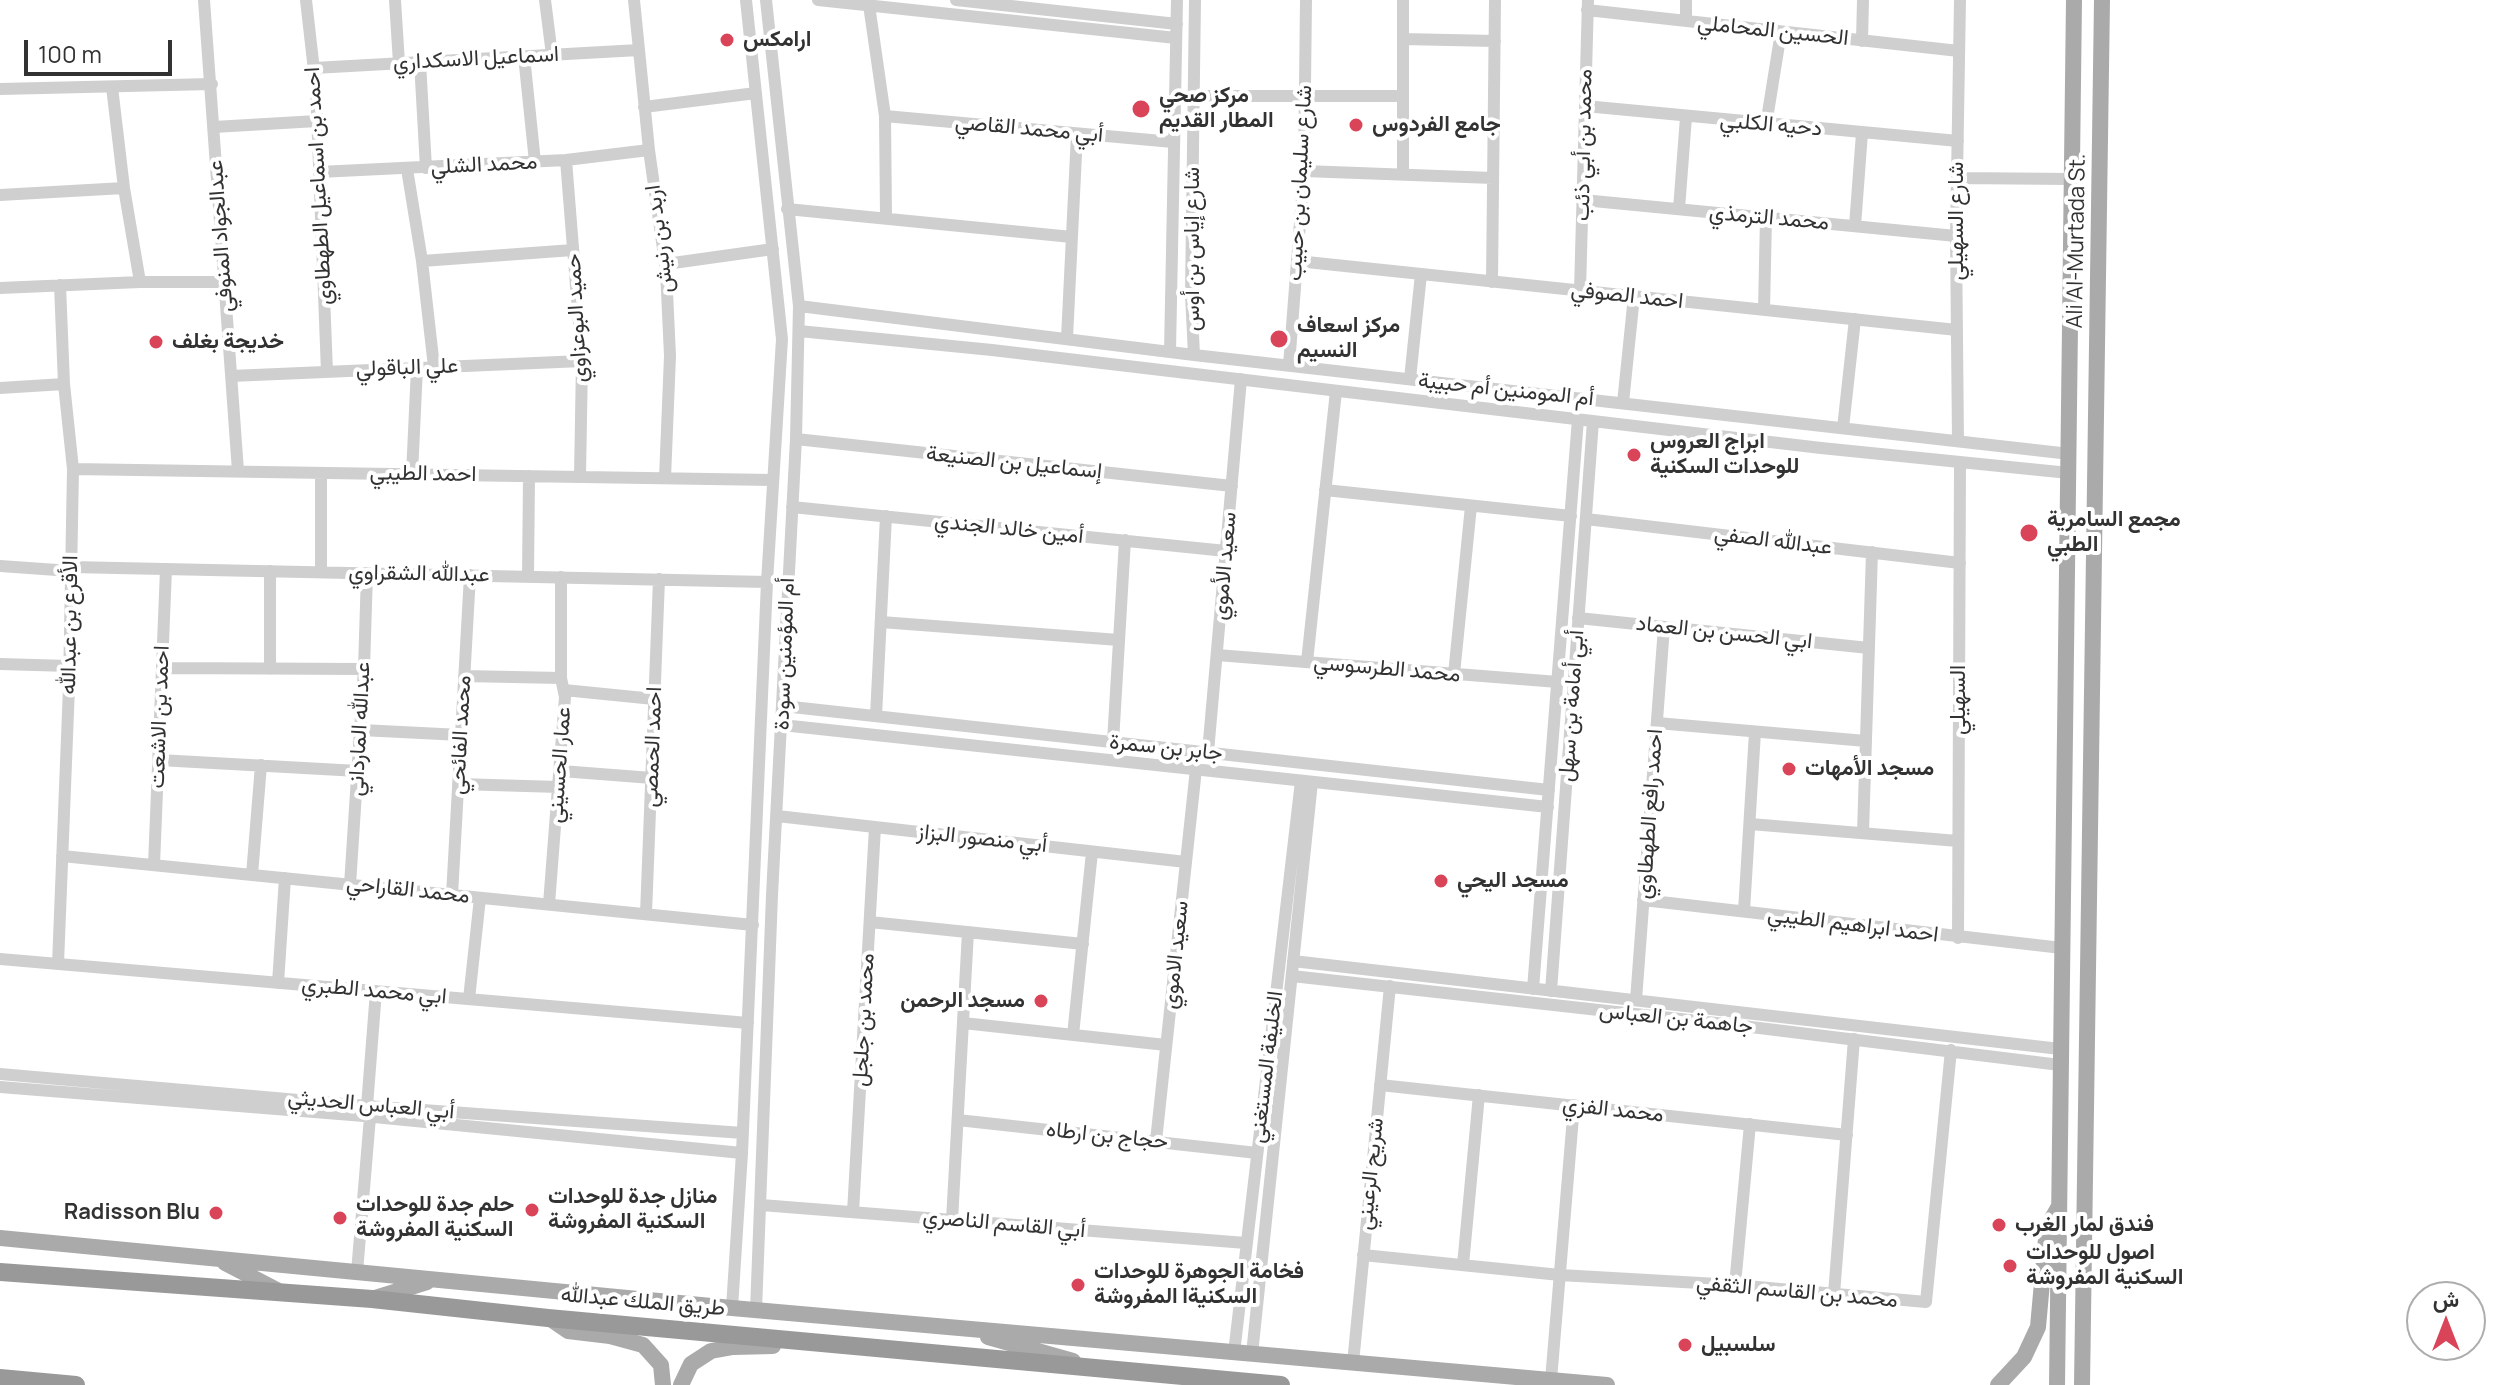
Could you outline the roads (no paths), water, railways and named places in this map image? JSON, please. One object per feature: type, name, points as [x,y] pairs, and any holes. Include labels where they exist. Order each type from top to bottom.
[{"type":"highway","name":"طريق الملك عبدالله","points":[[0,1272],[277,1290],[1281,1385]]},
{"type":"highway","points":[[0,1378],[76,1385]]},
{"type":"main road","name":"Ali Al-Murtada St.","points":[[2057,1385],[2074,0]]},
{"type":"main road","name":"Ali Al-Murtada St.","points":[[2082,1385],[2102,0]]},
{"type":"main road","points":[[1998,1385],[2024,1357],[2038,1327],[2047,1227],[2059,1207]]},
{"type":"main road","points":[[0,1238],[732,1308],[1607,1385]]},
{"type":"main road","points":[[216,1259],[277,1290]]},
{"type":"main road","points":[[372,1299],[436,1280]]},
{"type":"main road","points":[[548,1318],[568,1331],[610,1336],[643,1345],[661,1365],[663,1385]]},
{"type":"main road","points":[[947,1326],[1094,1366]]},
{"type":"main road","points":[[681,1385],[691,1364],[711,1351],[802,1341]]},
{"type":"street","name":"عبدالجواد المنوفي","points":[[204,0],[238,471]]},
{"type":"street","name":"احمد بن اسماعيل الطهطاوي","points":[[306,0],[317,121],[327,372]]},
{"type":"street","points":[[395,0],[399,63]]},
{"type":"street","points":[[545,0],[552,55]]},
{"type":"street","name":"اربد بن رنيش","points":[[634,0],[649,150],[666,264],[670,356],[665,478]]},
{"type":"street","name":"أم المؤمنين سودة","points":[[732,1308],[743,1133],[767,582],[782,339],[746,0]]},
{"type":"street","name":"أم المؤمنين سودة","points":[[756,1310],[799,331],[799,306],[766,0]]},
{"type":"street","points":[[818,0],[1176,38]]},
{"type":"street","points":[[956,0],[1177,24]]},
{"type":"street","name":"شارع إياس بن أوس","points":[[1170,351],[1177,0]]},
{"type":"street","name":"شارع إياس بن أوس","points":[[1194,355],[1191,294],[1195,0]]},
{"type":"street","name":"شارع سليمان بن حبيب","points":[[1289,365],[1304,171],[1306,0]]},
{"type":"street","points":[[1403,0],[1403,174]]},
{"type":"street","points":[[1492,282],[1495,0]]},
{"type":"street","points":[[1686,0],[1686,21]]},
{"type":"street","points":[[1862,41],[1863,0]]},
{"type":"street","name":"شارع السهيلي","points":[[1958,441],[1956,236],[1960,0]]},
{"type":"street","points":[[869,5],[885,116],[886,217]]},
{"type":"street","name":"الحسين المحاملي","points":[[1587,5],[1686,21],[1959,51]]},
{"type":"street","name":"محمد بن أبي ذئب","points":[[1580,291],[1587,5]]},
{"type":"street","points":[[1766,125],[1781,32]]},
{"type":"street","points":[[1403,39],[1495,41]]},
{"type":"street","name":"اسماعيل الاسكداري","points":[[314,68],[639,50]]},
{"type":"street","points":[[524,56],[535,162]]},
{"type":"street","points":[[420,62],[426,168]]},
{"type":"street","points":[[0,89],[212,84]]},
{"type":"street","points":[[112,87],[124,188],[140,282]]},
{"type":"street","points":[[644,107],[756,93]]},
{"type":"street","points":[[1194,96],[1403,96]]},
{"type":"street","name":"دحيه الكلبي","points":[[1585,106],[1958,141]]},
{"type":"street","name":"أبي محمد القاصي","points":[[885,116],[1173,142]]},
{"type":"street","points":[[1679,209],[1686,117]]},
{"type":"street","points":[[214,127],[317,121]]},
{"type":"street","points":[[1855,226],[1862,133]]},
{"type":"street","points":[[1067,338],[1077,134]]},
{"type":"street","name":"محمد الشلي","points":[[319,172],[566,160],[649,150]]},
{"type":"street","name":"حميد البوعزاوي","points":[[566,160],[582,361],[580,477]]},
{"type":"street","points":[[407,169],[422,261],[434,367]]},
{"type":"street","points":[[1304,171],[1493,178]]},
{"type":"street","points":[[1957,178],[2071,179]]},
{"type":"street","points":[[0,195],[124,188]]},
{"type":"street","name":"محمد الترمذي","points":[[1583,200],[1956,236]]},
{"type":"street","points":[[787,209],[1072,237]]},
{"type":"street","points":[[1764,310],[1766,217]]},
{"type":"street","points":[[666,264],[773,249]]},
{"type":"street","points":[[422,261],[573,250]]},
{"type":"street","name":"احمد الصوفي","points":[[1297,261],[1957,330]]},
{"type":"street","points":[[1410,379],[1421,274]]},
{"type":"street","points":[[0,288],[224,282]]},
{"type":"street","name":"الأقرع بن عبدالله","points":[[58,964],[73,469],[64,384],[60,285]]},
{"type":"street","points":[[1623,403],[1634,296]]},
{"type":"street","name":"أم المومنين أم حبيبة","points":[[799,306],[1194,355],[1958,441],[2069,462]]},
{"type":"street","points":[[1843,428],[1855,319]]},
{"type":"street","name":"أم المومنين أم حبيبة","points":[[799,331],[1960,463],[2069,462]]},
{"type":"street","name":"علي الباقولي","points":[[231,376],[582,361]]},
{"type":"street","points":[[412,474],[417,368]]},
{"type":"street","name":"سعيد الأموي","points":[[1208,752],[1241,379]]},
{"type":"street","points":[[0,388],[64,384]]},
{"type":"street","points":[[1307,662],[1336,391]]},
{"type":"street","name":"أبي أمامة بن سهل","points":[[1533,989],[1578,419]]},
{"type":"street","name":"أبي أمامة بن سهل","points":[[1551,991],[1593,421]]},
{"type":"street","name":"إسماعيل بن الصنيعة","points":[[796,439],[1232,486]]},
{"type":"street","name":"السهيلي","points":[[1958,938],[1960,463]]},
{"type":"street","name":"احمد الطيبي","points":[[73,469],[773,480]]},
{"type":"street","points":[[321,473],[321,572]]},
{"type":"street","points":[[528,577],[529,476]]},
{"type":"street","points":[[1325,490],[1571,516]]},
{"type":"street","points":[[1454,674],[1471,506]]},
{"type":"street","name":"أمين خالد الجندي","points":[[792,507],[1226,551]]},
{"type":"street","points":[[876,716],[886,516]]},
{"type":"street","name":"عبدالله الصفي","points":[[1586,519],[1960,563]]},
{"type":"street","points":[[1113,742],[1125,540]]},
{"type":"street","points":[[1863,833],[1872,552]]},
{"type":"street","name":"عبدالله الشقراوي","points":[[0,566],[767,582]]},
{"type":"street","name":"احمد بن الاشعت","points":[[154,865],[166,569]]},
{"type":"street","points":[[270,571],[270,669]]},
{"type":"street","name":"عبدالله المارداني","points":[[350,885],[361,730],[367,573]]},
{"type":"street","name":"محمد الفائحي","points":[[452,895],[470,575]]},
{"type":"street","name":"عمار الحسيني","points":[[549,904],[561,771],[561,577]]},
{"type":"street","name":"احمد الحمصي","points":[[646,914],[659,579]]},
{"type":"street","name":"ابي الحسن بن العماد","points":[[1578,618],[1869,648]]},
{"type":"street","points":[[881,622],[1119,640]]},
{"type":"street","name":"احمد رافع الطهطاوي","points":[[1636,1000],[1664,627]]},
{"type":"street","name":"محمد الطرسوسي","points":[[1217,655],[1558,682]]},
{"type":"street","points":[[0,664],[69,666]]},
{"type":"street","points":[[162,668],[364,669]]},
{"type":"street","points":[[464,676],[562,684],[654,699]]},
{"type":"street","name":"جابر بن سمرة","points":[[783,706],[1549,790]]},
{"type":"street","points":[[1657,723],[1866,741]]},
{"type":"street","name":"جابر بن سمرة","points":[[782,725],[1548,807]]},
{"type":"street","points":[[361,730],[461,735]]},
{"type":"street","points":[[1744,911],[1755,732]]},
{"type":"street","points":[[159,760],[358,771]]},
{"type":"street","points":[[252,875],[261,765]]},
{"type":"street","name":"سعيد الاموي","points":[[1156,1141],[1196,769]]},
{"type":"street","points":[[561,771],[652,778]]},
{"type":"street","name":"الخليفة المستغني","points":[[1252,1354],[1292,976],[1306,781]]},
{"type":"street","name":"الخليفة المستغني","points":[[1234,1353],[1306,781]]},
{"type":"street","points":[[458,784],[559,787]]},
{"type":"street","name":"أبي منصور البزاز","points":[[777,816],[1186,862]]},
{"type":"street","points":[[1750,824],[1958,841]]},
{"type":"street","name":"محمد بن جلجل","points":[[853,1212],[875,827]]},
{"type":"street","points":[[1073,1035],[1092,852]]},
{"type":"street","name":"محمد القاراحي","points":[[62,856],[753,925]]},
{"type":"street","points":[[278,983],[285,878]]},
{"type":"street","points":[[469,999],[480,898]]},
{"type":"street","name":"احمد ابراهيم الطيبي","points":[[1643,900],[2062,948]]},
{"type":"street","points":[[870,922],[1083,944]]},
{"type":"street","points":[[952,1220],[968,932]]},
{"type":"street","name":"ابي محمد الطبري","points":[[0,959],[748,1023]]},
{"type":"street","name":"جاهمة بن العباس","points":[[1293,961],[1636,1000],[2060,1057]]},
{"type":"street","name":"جاهمة بن العباس","points":[[1292,976],[1951,1050],[2060,1057]]},
{"type":"street","name":"شريح الرعيني","points":[[1353,1363],[1390,986]]},
{"type":"street","points":[[357,1272],[376,991]]},
{"type":"street","points":[[963,1023],[1166,1045]]},
{"type":"street","points":[[1834,1294],[1854,1039]]},
{"type":"street","name":"محمد بن القاسم الثقفي","points":[[1363,1255],[1560,1275],[1735,1285],[1926,1302],[1951,1050]]},
{"type":"street","name":"أبي العباس الحديثي","points":[[0,1074],[742,1153]]},
{"type":"street","name":"محمد الفزي","points":[[1380,1085],[1847,1135]]},
{"type":"street","name":"أبي العباس الحديثي","points":[[0,1087],[743,1133]]},
{"type":"street","points":[[1463,1265],[1479,1095]]},
{"type":"street","points":[[1551,1380],[1574,1105]]},
{"type":"street","name":"حجاج بن ارطاه","points":[[958,1120],[1257,1153]]},
{"type":"street","points":[[1735,1285],[1750,1124]]},
{"type":"street","name":"أبي القاسم الناصري","points":[[761,1205],[1246,1243]]},
{"type":"place","name":"ارامكس","points":[[727,40]]},
{"type":"place","name":"مركز صحي المطار القديم","points":[[1141,109]]},
{"type":"place","name":"جامع الفردوس","points":[[1356,125]]},
{"type":"place","name":"مركز اسعاف النسيم","points":[[1279,339]]},
{"type":"place","name":"خديجة بغلف","points":[[156,342]]},
{"type":"place","name":"ابراج العروس للوحدات السكنية","points":[[1634,455]]},
{"type":"place","name":"مجمع السامرية الطبي","points":[[2029,533]]},
{"type":"place","name":"مسجد الأمهات","points":[[1789,769]]},
{"type":"place","name":"مسجد اليحي","points":[[1441,881]]},
{"type":"place","name":"مسجد الرحمن","points":[[1041,1001]]},
{"type":"place","name":"منازل جدة للوحدات السكنية المفروشة","points":[[532,1210]]},
{"type":"place","name":"Radisson Blu","points":[[216,1213]]},
{"type":"place","name":"حلم جدة للوحدات السكنية المفروشة","points":[[340,1218]]},
{"type":"place","name":"فندق لمار الغرب","points":[[1999,1225]]},
{"type":"place","name":"اصول للوحدات السكنية المفروشة","points":[[2010,1266]]},
{"type":"place","name":"فخامة الجوهرة للوحدات السكنيةا المفروشة","points":[[1078,1285]]},
{"type":"place","name":"سلسبيل","points":[[1685,1345]]}]
